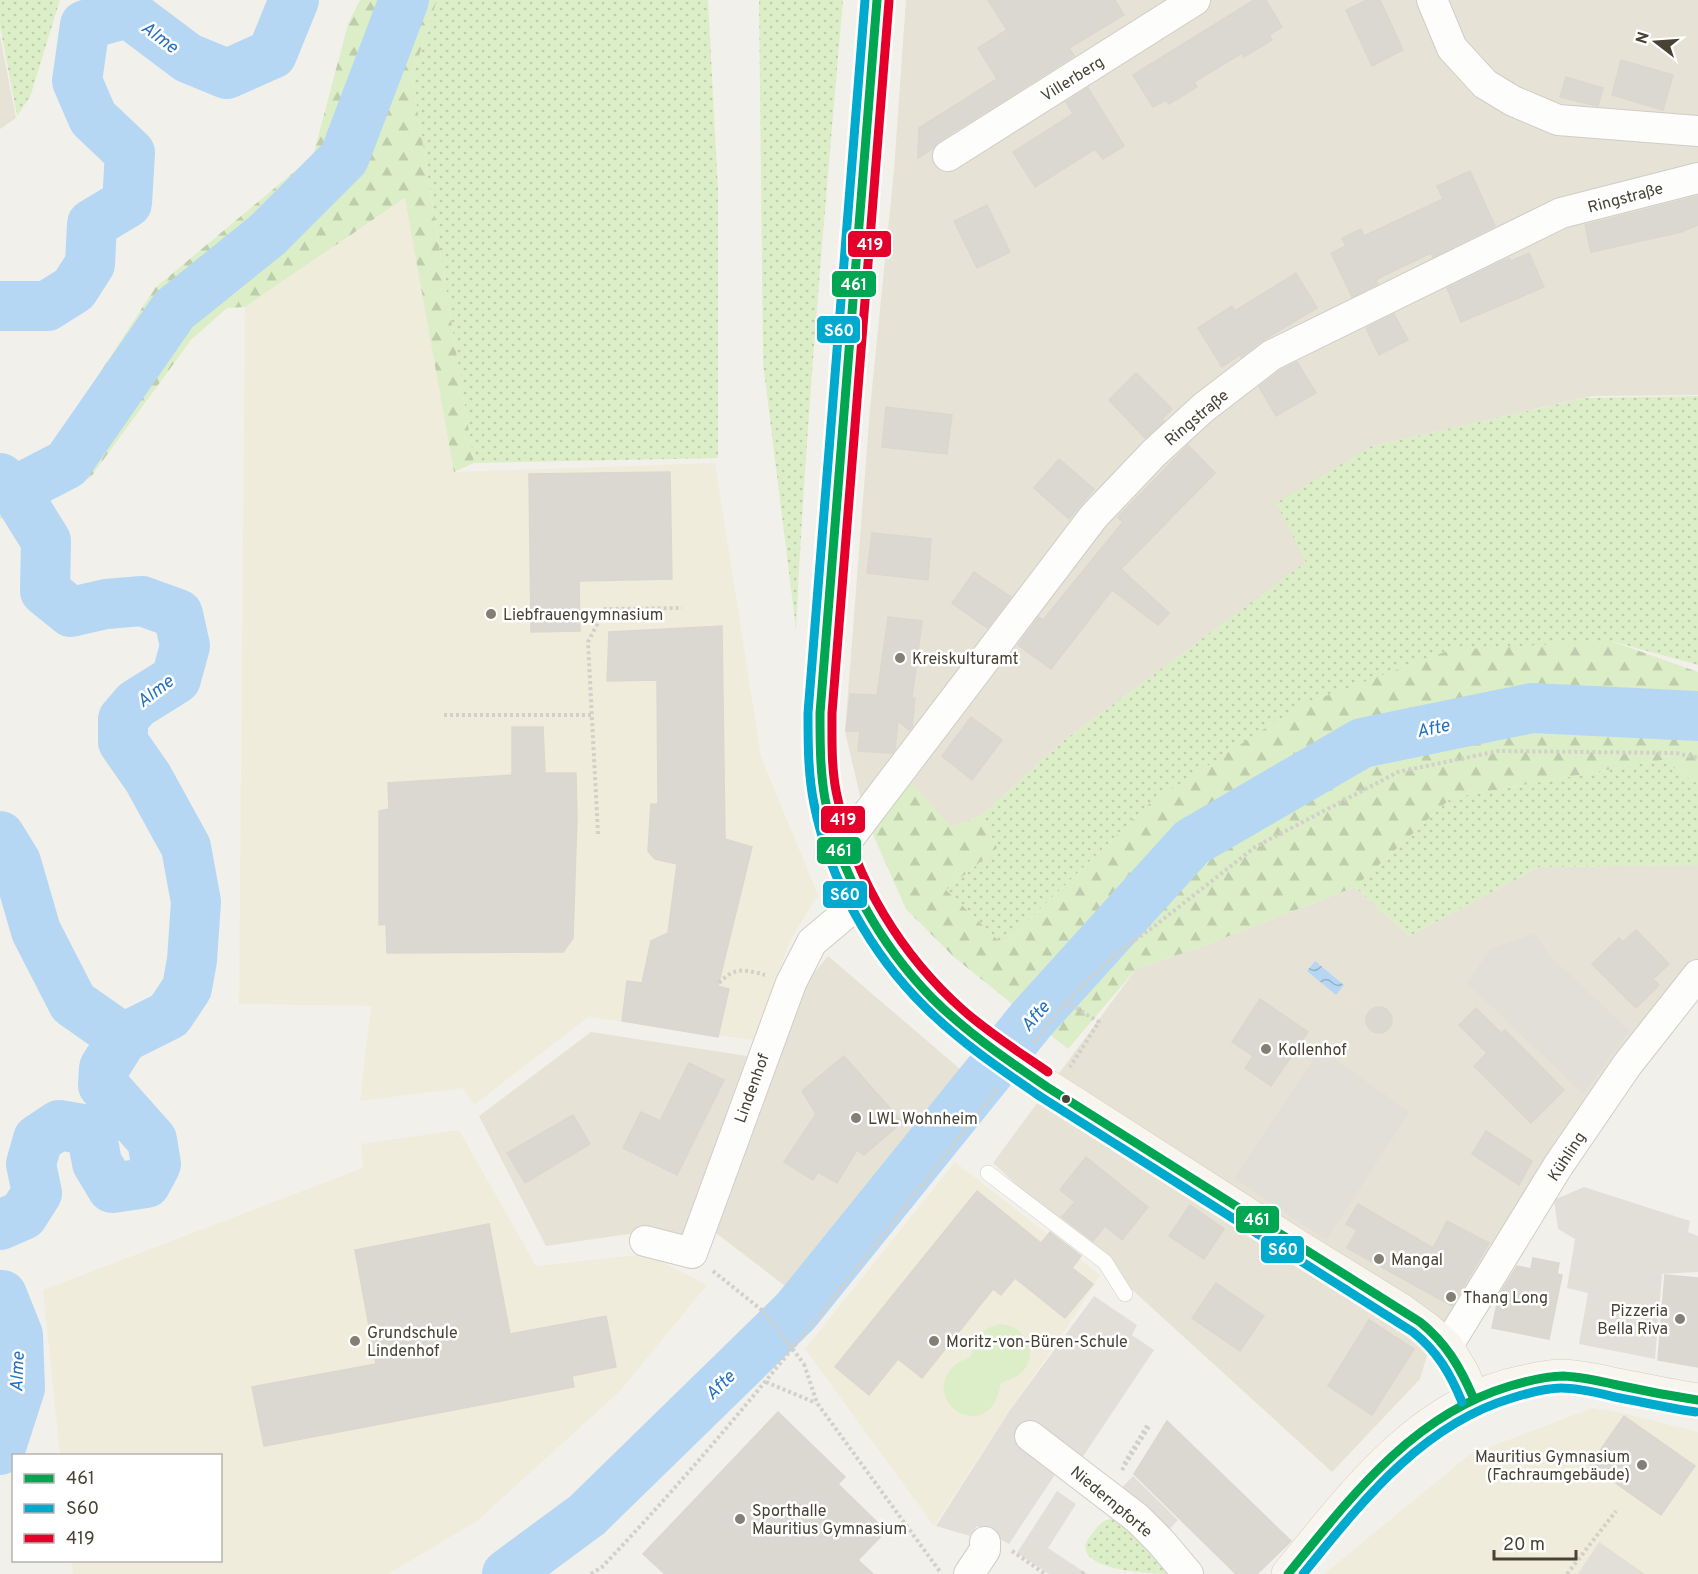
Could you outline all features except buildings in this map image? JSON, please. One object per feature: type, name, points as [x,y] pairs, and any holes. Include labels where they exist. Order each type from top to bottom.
[{"type":"main road","points":[[877,0],[820,713],[820,757],[826,804],[840,850],[862,900],[890,947],[923,988],[954,1018],[996,1051],[1053,1077],[1297,1246],[1401,1310],[1447,1347],[1473,1397]]},
{"type":"main road","points":[[1288,1574],[1373,1473],[1407,1441],[1437,1418],[1473,1397],[1508,1385],[1563,1376],[1585,1378],[1698,1400]]},
{"type":"street","name":"Villerberg","points":[[948,156],[1196,0]]},
{"type":"street","points":[[1432,0],[1452,48],[1485,84],[1513,101],[1558,120],[1698,131]]},
{"type":"street","name":"Ringstraße","points":[[840,850],[1094,516],[1154,453],[1220,395],[1272,355],[1562,213],[1698,178]]},
{"type":"street","name":"Lindenhof","points":[[692,1253],[792,983],[812,942],[862,900]]},
{"type":"street","name":"Kühling","points":[[1447,1347],[1558,1167],[1627,1065],[1698,975]]},
{"type":"street","points":[[645,1241],[692,1253]]},
{"type":"street","name":"Niedernpforte","points":[[1030,1436],[1137,1518],[1188,1574]]},
{"type":"street","points":[[969,1574],[985,1550],[985,1542]]},
{"type":"lane","points":[[988,1173],[1105,1262],[1125,1294]]},
{"type":"path","points":[[598,834],[588,642],[605,609],[682,608]]},
{"type":"path","points":[[444,715],[592,715]]},
{"type":"path","points":[[1029,1048],[1066,1002],[1114,955],[1255,847],[1398,772],[1498,751],[1676,753],[1698,758]]},
{"type":"path","points":[[718,983],[738,969],[792,983]]},
{"type":"path","points":[[1053,1077],[1099,1022],[1066,1002]]},
{"type":"path","points":[[591,1574],[602,1567],[658,1509],[766,1382],[1000,1085]]},
{"type":"path","points":[[692,1253],[763,1311],[804,1364],[817,1404],[942,1574]]},
{"type":"path","points":[[766,1382],[817,1404]]},
{"type":"path","points":[[1149,1424],[1124,1468],[1126,1459],[1149,1424]]},
{"type":"path","points":[[1567,1574],[1616,1511]]},
{"type":"shaded area","points":[[906,0],[1698,0],[1698,395],[1593,396],[1372,446],[1307,562],[1062,742],[982,815],[951,827],[866,821],[845,732],[870,409],[894,170]]},
{"type":"shaded area","points":[[0,36],[16,118],[0,129]]},
{"type":"shaded area","name":"Liebfrauengymnasium","points":[[406,198],[454,472],[715,463],[761,757],[818,895],[791,939],[753,1040],[588,1017],[474,1105],[463,1088],[360,1101],[371,1006],[239,1004],[245,307]]},
{"type":"shaded area","points":[[1698,865],[1698,960],[1622,1046],[1428,1352],[1420,1379],[1332,1472],[993,1163],[1136,969],[1198,948],[1355,887],[1409,936],[1539,867]]},
{"type":"shaded area","points":[[1535,934],[1549,955],[1630,1031],[1583,1094],[1467,983],[1491,948]]},
{"type":"shaded area","points":[[828,956],[960,1069],[789,1289],[712,1230],[801,989]]},
{"type":"shaded area","points":[[591,1032],[747,1056],[683,1234],[649,1231],[546,1246],[479,1116]]},
{"type":"shaded area","points":[[1320,1049],[1410,1112],[1326,1240],[1234,1178]]},
{"type":"shaded area","name":"Grundschule Lindenhof","points":[[459,1130],[536,1266],[646,1254],[707,1285],[619,1392],[477,1521],[388,1574],[73,1574],[71,1562],[222,1562],[222,1454],[60,1454],[43,1290],[363,1168],[361,1144]]},
{"type":"shaded area","name":"Moritz-von-Büren-Schule","points":[[955,1162],[1100,1275],[934,1526],[805,1349]]},
{"type":"shaded area","points":[[1584,1187],[1690,1221],[1688,1232],[1698,1236],[1698,1272],[1662,1274],[1655,1359],[1579,1344],[1588,1293],[1567,1288],[1575,1239],[1558,1229],[1554,1200]]},
{"type":"shaded area","points":[[1094,1296],[1137,1325],[1132,1335],[1154,1350],[1076,1467],[1066,1458],[1009,1544],[977,1526],[970,1536],[936,1526],[1010,1410]]},
{"type":"shaded area","points":[[1592,1408],[1623,1413],[1698,1432],[1698,1574],[1324,1574],[1469,1455]]},
{"type":"shaded area","points":[[1133,1476],[1178,1520],[1154,1545],[1109,1501]]},
{"type":"shaded area","points":[[1057,1491],[1076,1504],[1048,1548],[1087,1574],[1049,1574],[1017,1553]]},
{"type":"shaded area","points":[[1599,1542],[1645,1574],[1578,1574]]},
{"type":"green space","points":[[0,0],[60,0],[30,97],[17,116],[0,26]]},
{"type":"green space","points":[[360,0],[437,0],[412,77],[474,463],[454,472],[405,198],[245,307],[227,308],[191,340],[90,478],[0,519],[0,469],[53,445],[155,288],[313,156],[348,24]]},
{"type":"green space","points":[[437,0],[708,0],[718,189],[718,458],[474,463],[412,77]]},
{"type":"green space","points":[[759,0],[843,0],[811,393],[796,629],[763,363]]},
{"type":"green space","points":[[1698,396],[1698,665],[1611,641],[1149,804],[1003,945],[946,890],[997,848],[982,815],[1062,742],[1306,562],[1276,503],[1372,446],[1585,398]]},
{"type":"green space","points":[[1611,641],[1698,672],[1698,784],[1662,760],[1451,798],[1355,887],[1198,948],[1136,969],[1068,1049],[954,957],[906,909],[867,821],[911,782],[951,827],[982,815],[997,848],[946,890],[1003,945],[1149,804],[1301,705],[1450,650]]},
{"type":"green space","points":[[1662,760],[1698,784],[1698,865],[1539,867],[1409,936],[1355,887],[1451,798]]},
{"type":"green space","points":[[1001,1324],[1013,1327],[1024,1337],[1029,1349],[1029,1361],[1017,1376],[1001,1383],[995,1402],[985,1413],[973,1416],[961,1414],[951,1406],[945,1395],[944,1383],[953,1367],[971,1356],[980,1334]]},
{"type":"green space","points":[[1112,1518],[1124,1520],[1168,1572],[1166,1574],[1127,1571],[1098,1562],[1088,1555],[1085,1546],[1091,1535],[1102,1522]]},
{"type":"water","points":[[1315,961],[1344,985],[1336,995],[1307,971]]},
{"type":"waterway","name":"Alme","points":[[0,306],[47,306],[74,289],[90,264],[92,224],[127,203],[130,153],[93,118],[77,81],[85,25],[128,13],[188,58],[227,74],[272,54],[294,0]]},
{"type":"waterway","name":"Alme","points":[[15,491],[67,464],[174,310],[267,235],[344,158],[404,0]]},
{"type":"waterway","name":"Alme","points":[[0,478],[15,491],[46,541],[45,591],[71,612],[106,604],[142,601],[178,614],[185,646],[176,679],[136,704],[123,719],[123,742],[148,778],[186,847],[196,902],[192,960],[187,988],[169,1015],[123,1038],[104,1068],[103,1085],[152,1140],[156,1164],[146,1183],[112,1188],[97,1163],[93,1141],[82,1129],[59,1125],[38,1139],[31,1164],[37,1193],[23,1215],[0,1225]]},
{"type":"waterway","name":"Afte","points":[[507,1574],[587,1515],[796,1311],[1031,1020],[1192,842],[1362,743],[1532,708],[1698,716]]},
{"type":"waterway","name":"Alme","points":[[0,836],[16,862],[36,931],[73,1003],[123,1038]]},
{"type":"waterway","name":"Alme","points":[[0,1295],[2,1295],[18,1335],[20,1388],[0,1450]]},
{"type":"transit line","name":"S60","points":[[865,0],[808,713],[809,770],[814,804],[830,860],[841,887],[870,939],[887,963],[905,986],[952,1032],[1041,1097],[1413,1332],[1442,1363],[1462,1402]]},
{"type":"transit line","name":"461","points":[[877,0],[820,713],[821,767],[825,799],[831,826],[851,880],[864,906],[895,955],[932,998],[973,1034],[1047,1087],[1420,1322],[1451,1356],[1473,1397]]},
{"type":"transit line","name":"419","points":[[889,1],[832,713],[834,779],[846,830],[856,859],[884,915],[901,941],[920,966],[963,1010],[1048,1072]]},
{"type":"transit line","name":"461","points":[[1288,1574],[1335,1517],[1386,1462],[1413,1438],[1443,1417],[1475,1399],[1523,1382],[1563,1376],[1591,1379],[1698,1400]]},
{"type":"transit line","name":"S60","points":[[1303,1574],[1347,1520],[1395,1470],[1421,1447],[1449,1427],[1479,1410],[1530,1393],[1561,1388],[1589,1391],[1696,1412]]},
{"type":"place","name":"Liebfrauengymnasium","points":[[491,614]]},
{"type":"place","name":"Kreiskulturamt","points":[[900,658]]},
{"type":"place","name":"Kollenhof","points":[[1266,1049]]},
{"type":"place","name":"LWL Wohnheim","points":[[856,1118]]},
{"type":"place","name":"Mangal","points":[[1379,1259]]},
{"type":"place","name":"Thang Long","points":[[1451,1297]]},
{"type":"place","name":"Pizzeria Bella Riva","points":[[1680,1319]]},
{"type":"place","name":"Grundschule Lindenhof","points":[[355,1341]]},
{"type":"place","name":"Moritz-von-Büren-Schule","points":[[934,1341]]},
{"type":"place","name":"Mauritius Gymnasium (Fachraumgebäude)","points":[[1642,1465]]},
{"type":"place","name":"Sporthalle Mauritius Gymnasium","points":[[740,1519]]}]
